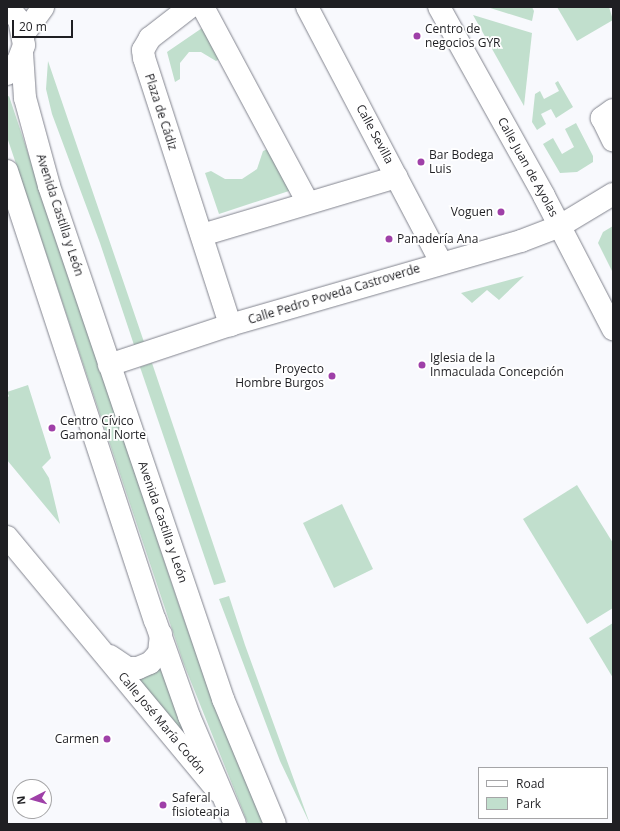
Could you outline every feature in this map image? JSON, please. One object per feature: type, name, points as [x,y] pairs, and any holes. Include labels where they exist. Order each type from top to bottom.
[{"type":"street","name":"Avenida Castilla y León","points":[[8,7],[19,20],[25,98],[49,186],[223,698],[275,824]]},
{"type":"street","points":[[7,74],[43,7]]},
{"type":"street","name":"Plaza de Cádiz","points":[[190,7],[153,35],[145,44],[144,54],[147,71],[202,235],[230,325]]},
{"type":"street","points":[[203,7],[308,203]]},
{"type":"street","name":"Calle Sevilla","points":[[307,7],[441,262]]},
{"type":"street","name":"Calle Juan de Ayolas","points":[[439,7],[560,226],[613,329]]},
{"type":"street","points":[[613,110],[602,118],[613,141]]},
{"type":"street","points":[[7,171],[189,716],[234,824]]},
{"type":"street","points":[[202,235],[397,176]]},
{"type":"street","name":"Calle Pedro Poveda Castroverde","points":[[109,365],[230,325],[441,262],[521,241],[560,226],[613,194]]},
{"type":"street","name":"Calle José María Codón","points":[[7,537],[224,797]]},
{"type":"street","name":"Calle José María Codón","points":[[99,648],[116,662],[128,668],[138,668],[150,663],[158,653],[161,634]]},
{"type":"street","points":[[224,797],[225,824]]},
{"type":"green space","points":[[487,7],[532,7],[534,11],[532,21]]},
{"type":"green space","points":[[557,7],[609,7],[613,20],[577,41]]},
{"type":"green space","points":[[473,15],[532,33],[524,106]]},
{"type":"green space","points":[[205,26],[221,58],[216,61],[201,52],[189,52],[180,63],[180,79],[175,82],[167,52]]},
{"type":"green space","points":[[48,61],[144,342],[134,345],[100,243],[52,114],[46,89]]},
{"type":"green space","points":[[558,81],[573,107],[556,118],[551,109],[541,114],[546,124],[537,130],[532,122],[535,94],[540,91],[544,99],[559,91],[555,83]]},
{"type":"green space","points":[[9,96],[179,605],[213,702],[265,824],[248,824],[183,662],[7,137],[7,97]]},
{"type":"green space","points":[[576,123],[593,156],[593,162],[577,172],[560,173],[543,144],[553,138],[562,154],[574,147],[565,129]]},
{"type":"green space","points":[[270,148],[292,190],[219,214],[205,173],[211,171],[225,179],[242,179],[257,169],[263,151]]},
{"type":"green space","points":[[613,226],[613,273],[598,243],[603,232]]},
{"type":"green space","points":[[524,276],[499,300],[487,290],[472,303],[461,293]]},
{"type":"green space","points":[[152,363],[226,582],[214,585],[140,367]]},
{"type":"green space","points":[[28,385],[51,458],[42,467],[49,478],[60,524],[7,460],[7,398],[9,396],[7,392]]},
{"type":"green space","points":[[577,485],[613,543],[613,608],[587,624],[523,519]]},
{"type":"green space","points":[[342,504],[373,569],[334,588],[303,523]]},
{"type":"green space","points":[[229,596],[245,645],[310,824],[280,761],[219,599]]},
{"type":"green space","points":[[613,623],[613,678],[589,638]]},
{"type":"green space","points":[[161,669],[195,754],[133,680]]},
{"type":"place","name":"Centro de negocios GYR","points":[[417,36]]},
{"type":"place","name":"Bar Bodega Luis","points":[[421,162]]},
{"type":"place","name":"Voguen","points":[[501,212]]},
{"type":"place","name":"Panadería Ana","points":[[389,239]]},
{"type":"place","name":"Iglesia de la Inmaculada Concepción","points":[[422,365]]},
{"type":"place","name":"Proyecto Hombre Burgos","points":[[332,376]]},
{"type":"place","name":"Centro Cívico Gamonal Norte","points":[[52,428]]},
{"type":"place","name":"Carmen","points":[[107,739]]},
{"type":"place","name":"Saferal fisioteapia","points":[[163,805]]}]
